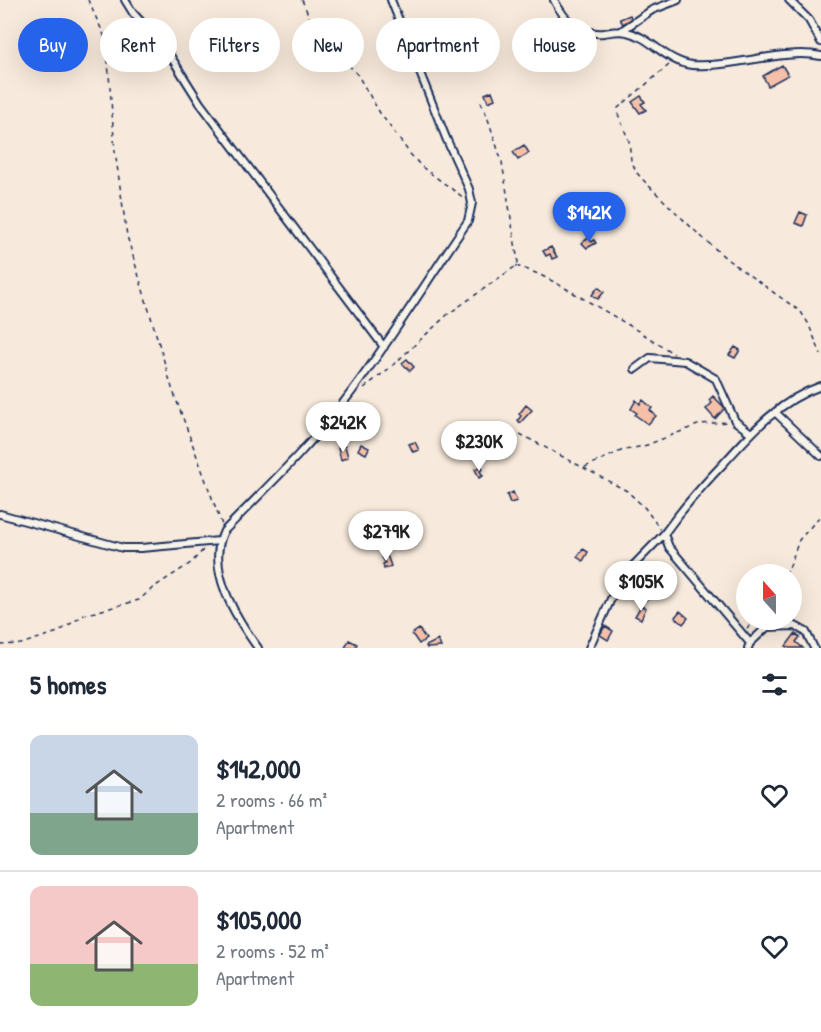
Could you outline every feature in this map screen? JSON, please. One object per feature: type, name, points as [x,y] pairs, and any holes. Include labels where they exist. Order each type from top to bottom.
[{"type":"street","points":[[125,0],[133,13],[166,49],[200,103],[384,347]]},
{"type":"street","points":[[258,648],[236,618],[229,600],[220,570],[219,541],[224,531],[284,470],[341,405],[384,347],[468,221],[472,203],[470,189],[446,138],[391,0]]},
{"type":"street","points":[[554,0],[567,21],[580,30],[593,33],[621,31],[637,35],[674,60],[694,65],[728,64],[803,54],[821,56]]},
{"type":"street","points":[[621,31],[652,10],[678,0]]},
{"type":"street","points":[[789,0],[809,20],[821,42]]},
{"type":"street","points":[[635,369],[650,358],[685,361],[716,379],[735,421],[751,433]]},
{"type":"street","points":[[589,648],[624,574],[664,534],[683,508],[751,433],[797,396],[821,386]]},
{"type":"street","points":[[775,412],[821,456]]},
{"type":"street","points":[[0,514],[123,548],[219,541]]},
{"type":"street","points":[[664,534],[669,547],[749,645],[767,627],[795,626],[806,632],[814,648]]},
{"type":"path","points":[[88,0],[104,35],[126,236],[172,388],[220,514],[224,531]]},
{"type":"path","points":[[302,0],[317,31],[357,74],[380,113],[411,155],[422,167],[472,203]]},
{"type":"path","points":[[674,60],[618,108],[618,114],[629,141],[631,160],[637,172],[721,254],[801,312],[821,354]]},
{"type":"path","points":[[360,390],[392,366],[447,315],[516,266],[519,258],[502,162],[480,100]]},
{"type":"path","points":[[516,266],[538,273],[557,283],[633,327],[685,361]]},
{"type":"path","points":[[583,468],[621,451],[647,445],[700,424],[735,421]]},
{"type":"path","points":[[520,434],[627,491],[645,508],[664,534]]},
{"type":"path","points":[[790,564],[799,540],[821,515]]},
{"type":"path","points":[[0,645],[21,644],[58,632],[84,615],[139,600],[154,587],[191,563],[209,542]]},
{"type":"path","points":[[743,635],[747,630]]},
{"type":"building","points":[[630,15],[632,19],[623,24],[620,19]]},
{"type":"building","points":[[782,65],[788,75],[768,86],[763,76]]},
{"type":"building","points":[[492,91],[495,99],[488,102],[485,94]]},
{"type":"building","points":[[641,96],[645,102],[641,104],[646,110],[640,113],[632,102]]},
{"type":"building","points":[[524,145],[529,153],[518,160],[513,152]]},
{"type":"building","points":[[800,212],[807,215],[803,226],[795,223]]},
{"type":"building","points":[[588,238],[596,243],[587,248],[582,243]]},
{"type":"building","points":[[551,247],[557,257],[552,259],[550,254],[546,256],[543,251]]},
{"type":"building","points":[[598,287],[604,292],[598,299],[592,295]]},
{"type":"building","points":[[735,347],[740,350],[735,358],[729,355]]},
{"type":"building","points":[[407,359],[414,367],[410,371],[402,363]]},
{"type":"building","points":[[713,396],[725,408],[715,419],[706,409],[712,403],[709,400]]},
{"type":"building","points":[[636,400],[640,404],[643,400],[652,408],[650,410],[656,416],[648,424],[635,415],[637,413],[631,409]]},
{"type":"building","points":[[526,405],[532,410],[520,423],[519,414]]},
{"type":"building","points":[[415,442],[419,450],[413,452],[409,444]]},
{"type":"building","points":[[361,444],[369,448],[366,454],[358,450]]},
{"type":"building","points":[[345,446],[348,457],[341,460],[338,448]]},
{"type":"building","points":[[482,466],[483,469],[480,471],[483,476],[479,478],[475,469]]},
{"type":"building","points":[[513,492],[517,501],[510,503],[507,495]]},
{"type":"building","points":[[583,549],[588,552],[583,561],[577,557]]},
{"type":"building","points":[[387,555],[391,566],[384,569],[383,564],[385,563],[382,557]]},
{"type":"building","points":[[649,588],[651,589],[646,600],[638,597],[641,590],[647,593]]},
{"type":"building","points":[[641,606],[646,608],[641,619],[635,616]]},
{"type":"building","points":[[680,611],[688,618],[683,624],[675,617]]},
{"type":"building","points":[[605,626],[613,631],[608,640],[600,635]]},
{"type":"building","points":[[419,629],[426,639],[419,644],[412,634]]},
{"type":"building","points":[[795,634],[800,637],[796,642],[803,648],[786,646]]},
{"type":"building","points":[[349,640],[357,644],[355,648],[345,648]]},
{"type":"building","points":[[438,640],[441,647],[427,648],[426,646]]}]
